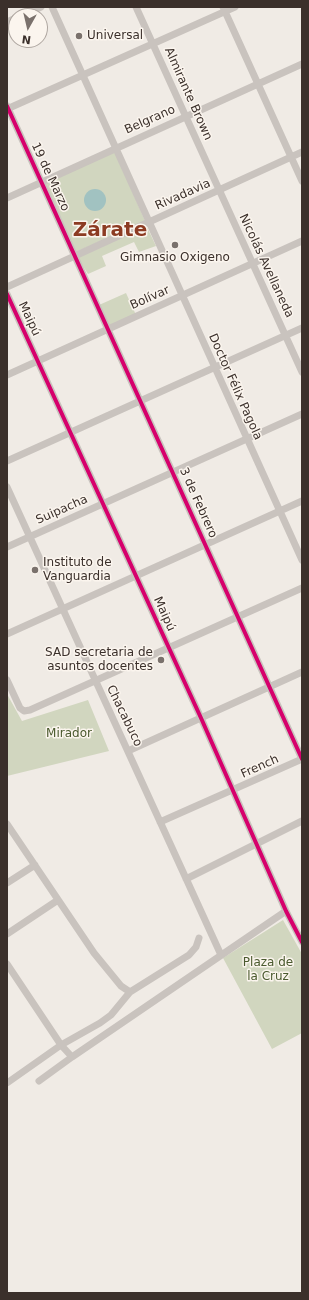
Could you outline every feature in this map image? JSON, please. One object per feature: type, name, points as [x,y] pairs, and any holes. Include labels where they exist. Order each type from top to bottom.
[{"type":"street","name":"Doctor Félix Pagola","points":[[52,7],[302,560]]},
{"type":"street","name":"Almirante Brown","points":[[136,7],[219,190]]},
{"type":"street","points":[[7,108],[153,44],[224,9],[235,7]]},
{"type":"street","points":[[224,9],[302,181]]},
{"type":"street","name":"Belgrano","points":[[7,198],[302,64]]},
{"type":"street","name":"19 de Marzo","points":[[7,108],[75,256]]},
{"type":"street","name":"Rivadavia","points":[[7,287],[302,152]]},
{"type":"street","name":"Nicolás Avellaneda","points":[[219,190],[302,372]]},
{"type":"street","name":"Bolívar","points":[[7,375],[302,241]]},
{"type":"street","name":"3 de Febrero","points":[[75,256],[302,759]]},
{"type":"street","name":"Maipú","points":[[7,294],[201,718],[256,845],[286,910],[300,933],[302,942]]},
{"type":"street","points":[[7,461],[302,328]]},
{"type":"street","name":"Suipacha","points":[[7,547],[302,414]]},
{"type":"street","name":"Chacabuco","points":[[7,487],[94,681],[128,750],[221,955]]},
{"type":"street","points":[[7,634],[302,501]]},
{"type":"street","points":[[7,680],[20,708],[24,711],[30,710],[302,588]]},
{"type":"street","points":[[128,750],[302,672]]},
{"type":"street","name":"French","points":[[160,822],[302,759]]},
{"type":"street","points":[[186,879],[302,821]]},
{"type":"street","points":[[7,824],[58,900],[109,971],[122,986],[130,992]]},
{"type":"street","points":[[7,883],[35,865]]},
{"type":"street","points":[[7,934],[58,900]]},
{"type":"street","points":[[39,1081],[286,910]]},
{"type":"street","points":[[7,1083],[60,1045],[100,1023],[111,1015],[130,992],[189,955],[196,947],[199,938]]},
{"type":"street","points":[[7,964],[60,1045],[72,1057]]},
{"type":"green space","points":[[114,152],[145,221],[76,252],[45,184]]},
{"type":"green space","points":[[146,225],[156,246],[139,252],[134,242],[102,256],[106,266],[88,274],[77,257]]},
{"type":"green space","points":[[126,293],[136,315],[108,327],[99,305]]},
{"type":"green space","name":"Mirador","points":[[7,694],[22,721],[88,700],[109,751],[7,776]]},
{"type":"green space","name":"Plaza de la Cruz","points":[[283,920],[302,954],[302,1033],[272,1049],[223,958]]},
{"type":"water","points":[[95,189],[103,192],[106,200],[103,208],[95,211],[87,208],[84,200],[87,192]]},
{"type":"cycle path","points":[[7,106],[302,759]]},
{"type":"cycle path","points":[[7,294],[201,718],[286,911],[302,942]]},
{"type":"place","name":"Universal","points":[[79,36]]},
{"type":"place","name":"Gimnasio Oxigeno","points":[[175,245]]},
{"type":"place","name":"Instituto de Vanguardia","points":[[35,570]]},
{"type":"place","name":"SAD secretaria de asuntos docentes","points":[[161,660]]},
{"type":"district","name":"Zárate","points":[[110,231]]}]
